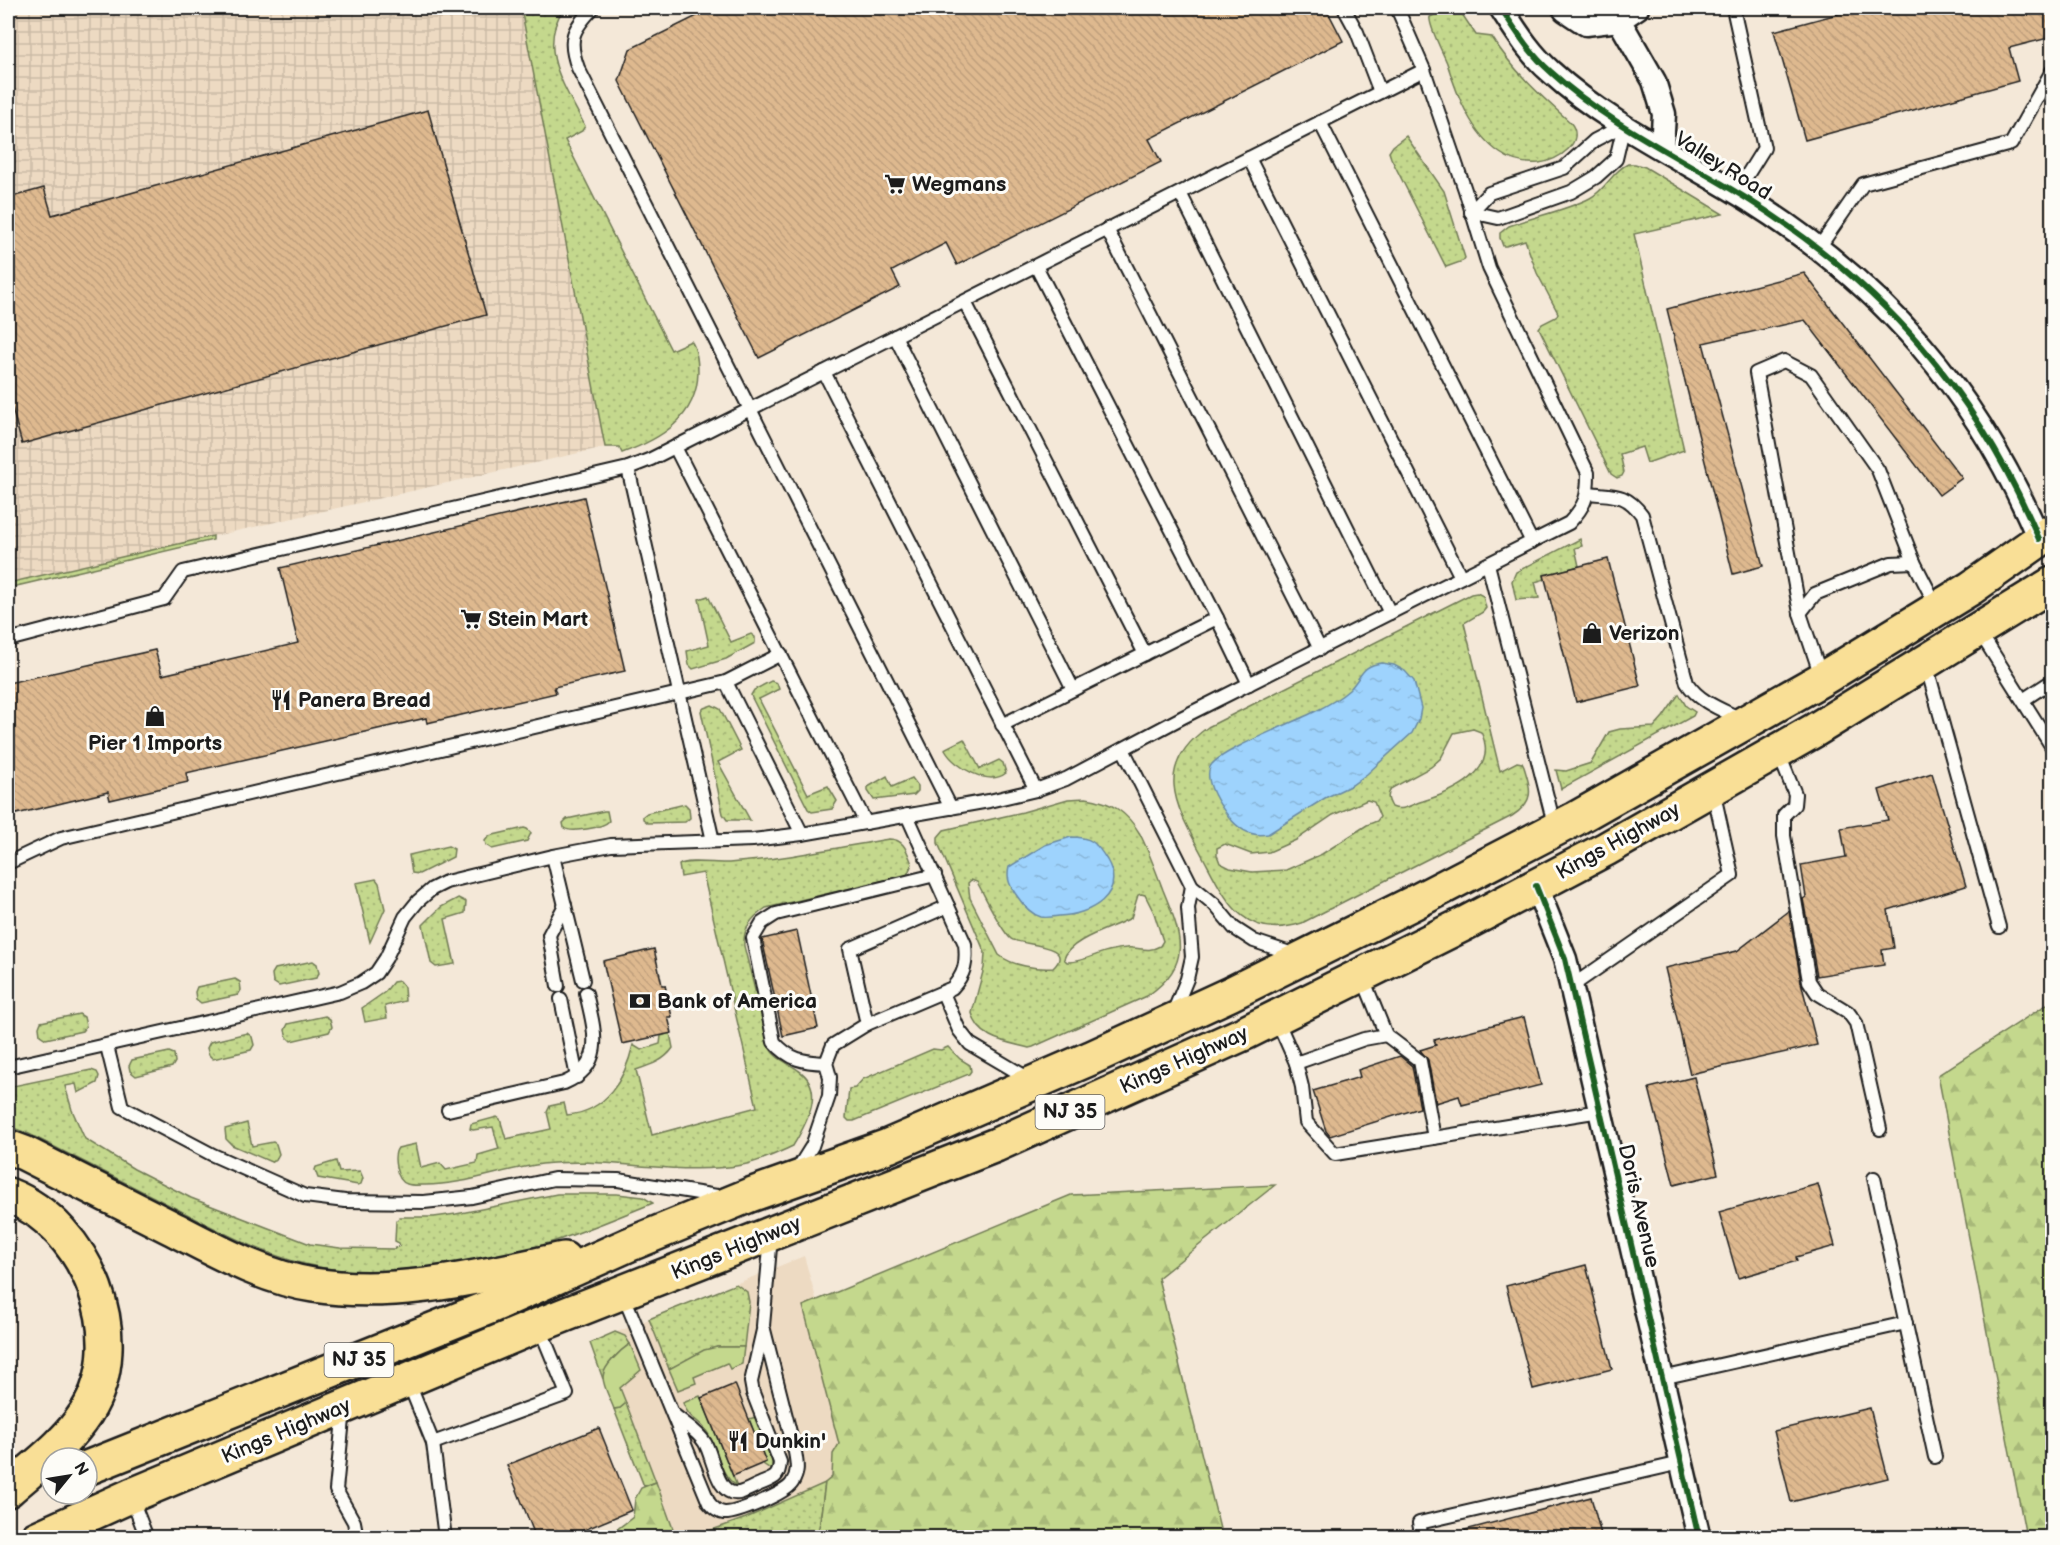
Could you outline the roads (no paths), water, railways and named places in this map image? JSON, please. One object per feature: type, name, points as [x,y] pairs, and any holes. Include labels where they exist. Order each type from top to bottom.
[{"type":"main road","name":"Kings Highway","points":[[99,1463],[487,1308],[628,1245],[737,1200],[888,1146],[1230,994],[1404,908],[1555,829],[1822,678],[1971,588],[2046,535]]},
{"type":"main road","name":"Kings Highway","points":[[38,1538],[130,1496],[539,1325],[996,1145],[1276,1018],[1536,886],[1712,789],[1926,663],[2052,584]]},
{"type":"main road","points":[[8,1147],[224,1255],[269,1273],[312,1285],[368,1289],[416,1287],[492,1274],[628,1245]]},
{"type":"main road","points":[[8,1195],[44,1217],[64,1237],[78,1256],[92,1281],[100,1304],[105,1332],[104,1364],[96,1392],[86,1413],[67,1439],[8,1490]]},
{"type":"main road","points":[[8,1496],[39,1484]]},
{"type":"street","name":"Valley Road","points":[[1501,8],[1521,39],[1551,72],[1595,107],[1736,193],[1818,249],[1865,287],[1893,314],[1944,372],[1967,403],[2046,535]]},
{"type":"street","points":[[1564,8],[1586,24],[1628,14],[1664,114],[1662,148]]},
{"type":"street","name":"Doris Avenue","points":[[1536,886],[1565,959],[1572,986],[1699,1538]]},
{"type":"lane","points":[[593,8],[580,21],[574,32],[572,53],[578,68],[951,808]]},
{"type":"lane","points":[[1344,8],[1357,32],[1380,92]]},
{"type":"lane","points":[[8,1067],[340,992],[361,983],[376,973],[405,917],[418,901],[432,889],[446,882],[474,874],[611,845],[753,840],[802,834],[951,808],[1036,790],[1066,779],[1569,523],[1578,513],[1588,493],[1588,473],[1489,268],[1424,70],[1397,8]]},
{"type":"lane","points":[[1736,8],[1733,8],[1764,148],[1736,193]]},
{"type":"lane","points":[[8,640],[164,599],[183,572],[627,468],[750,410],[1424,70]]},
{"type":"lane","points":[[1818,249],[1863,184],[2011,144],[2052,71]]},
{"type":"lane","points":[[1320,122],[1532,542]]},
{"type":"lane","points":[[1472,212],[1498,218],[1571,192],[1596,177],[1616,159],[1624,125]]},
{"type":"lane","points":[[1472,212],[1489,193],[1564,168],[1595,140],[1624,125]]},
{"type":"lane","points":[[1249,158],[1461,578]]},
{"type":"lane","points":[[1180,193],[1390,613]]},
{"type":"lane","points":[[1107,230],[1320,649]]},
{"type":"lane","points":[[1036,266],[1249,684]]},
{"type":"lane","points":[[965,302],[1144,654]]},
{"type":"lane","points":[[895,336],[1073,689]]},
{"type":"lane","points":[[1822,678],[1800,613],[1756,373],[1784,361],[1811,375],[1878,470],[1914,562],[1938,608]]},
{"type":"lane","points":[[824,372],[1036,790]]},
{"type":"lane","points":[[675,447],[866,823]]},
{"type":"lane","points":[[627,468],[713,841]]},
{"type":"lane","points":[[1588,493],[1614,496],[1631,501],[1642,515],[1687,683],[1694,694],[1745,722]]},
{"type":"lane","points":[[1800,613],[1815,594],[1891,563],[1914,562]]},
{"type":"lane","points":[[1488,564],[1555,829]]},
{"type":"lane","points":[[1002,725],[1217,618]]},
{"type":"lane","points":[[1979,631],[2052,747]]},
{"type":"lane","points":[[8,863],[62,838],[726,682],[781,654]]},
{"type":"lane","points":[[1926,663],[1999,927]]},
{"type":"lane","points":[[2023,700],[2052,681]]},
{"type":"lane","points":[[726,682],[802,834]]},
{"type":"lane","points":[[1123,749],[1192,886],[1214,904],[1234,928],[1254,941],[1302,957]]},
{"type":"lane","points":[[1778,752],[1795,794],[1794,805],[1784,815],[1784,836],[1809,981],[1817,993],[1848,1012],[1856,1023],[1880,1129]]},
{"type":"lane","points":[[1572,986],[1732,875],[1712,789]]},
{"type":"lane","points":[[789,1180],[812,1146],[829,1096],[830,1077],[826,1063],[833,1045],[867,1024],[952,988],[961,978],[967,962],[965,944],[907,815]]},
{"type":"lane","points":[[553,856],[583,980]]},
{"type":"lane","points":[[826,1063],[805,1062],[784,1053],[774,1042],[753,938],[762,923],[776,914],[935,875]]},
{"type":"lane","points":[[1170,1020],[1187,979],[1192,957],[1188,908],[1192,886]]},
{"type":"lane","points":[[558,986],[549,935],[565,904]]},
{"type":"lane","points":[[867,1024],[850,949],[948,906]]},
{"type":"lane","points":[[1362,975],[1386,1035],[1420,1061],[1434,1138]]},
{"type":"lane","points":[[448,1110],[564,1083],[577,1077],[591,1061],[595,1034],[586,993]]},
{"type":"lane","points":[[943,993],[958,1030],[970,1044],[1035,1082]]},
{"type":"lane","points":[[561,999],[577,1077]]},
{"type":"lane","points":[[1276,1018],[1296,1063],[1302,1087],[1306,1122],[1335,1154],[1600,1111]]},
{"type":"lane","points":[[1296,1063],[1364,1039],[1386,1035]]},
{"type":"lane","points":[[107,1046],[122,1107],[213,1155],[305,1196],[345,1201],[424,1202],[472,1197],[554,1179],[618,1180],[737,1200]]},
{"type":"lane","points":[[1874,1178],[1935,1457]]},
{"type":"lane","points":[[672,1414],[704,1442],[721,1483],[731,1494],[740,1493],[775,1478],[779,1473],[780,1462],[753,1393],[751,1382],[764,1326],[771,1234]]},
{"type":"lane","points":[[623,1293],[709,1503],[715,1510],[725,1513],[736,1511],[791,1486],[798,1471],[764,1326]]},
{"type":"lane","points":[[1662,1378],[1906,1323]]},
{"type":"lane","points":[[433,1443],[567,1394],[539,1325]]},
{"type":"lane","points":[[407,1380],[433,1443],[445,1538]]},
{"type":"lane","points":[[345,1406],[336,1490],[354,1522],[357,1538]]},
{"type":"lane","points":[[1422,1538],[1419,1523],[1682,1463]]},
{"type":"lane","points":[[130,1496],[147,1538]]},
{"type":"water","points":[[1382,663],[1394,665],[1405,671],[1414,681],[1421,708],[1419,719],[1412,733],[1352,785],[1325,798],[1268,834],[1246,832],[1237,826],[1221,807],[1211,787],[1209,773],[1215,761],[1226,753],[1332,702],[1349,690],[1366,669]]},
{"type":"water","points":[[1071,837],[1084,838],[1092,842],[1103,854],[1112,872],[1109,893],[1102,901],[1082,912],[1050,917],[1037,916],[1024,906],[1012,889],[1008,879],[1009,867],[1045,845]]},
{"type":"place","name":"Wegmans","points":[[895,184]]},
{"type":"place","name":"Stein Mart","points":[[471,619]]},
{"type":"place","name":"Verizon","points":[[1592,633]]},
{"type":"place","name":"Panera Bread","points":[[281,700]]},
{"type":"place","name":"Pier 1 Imports","points":[[155,716]]},
{"type":"place","name":"Bank of America","points":[[640,1001]]},
{"type":"place","name":"Dunkin'","points":[[738,1441]]}]
